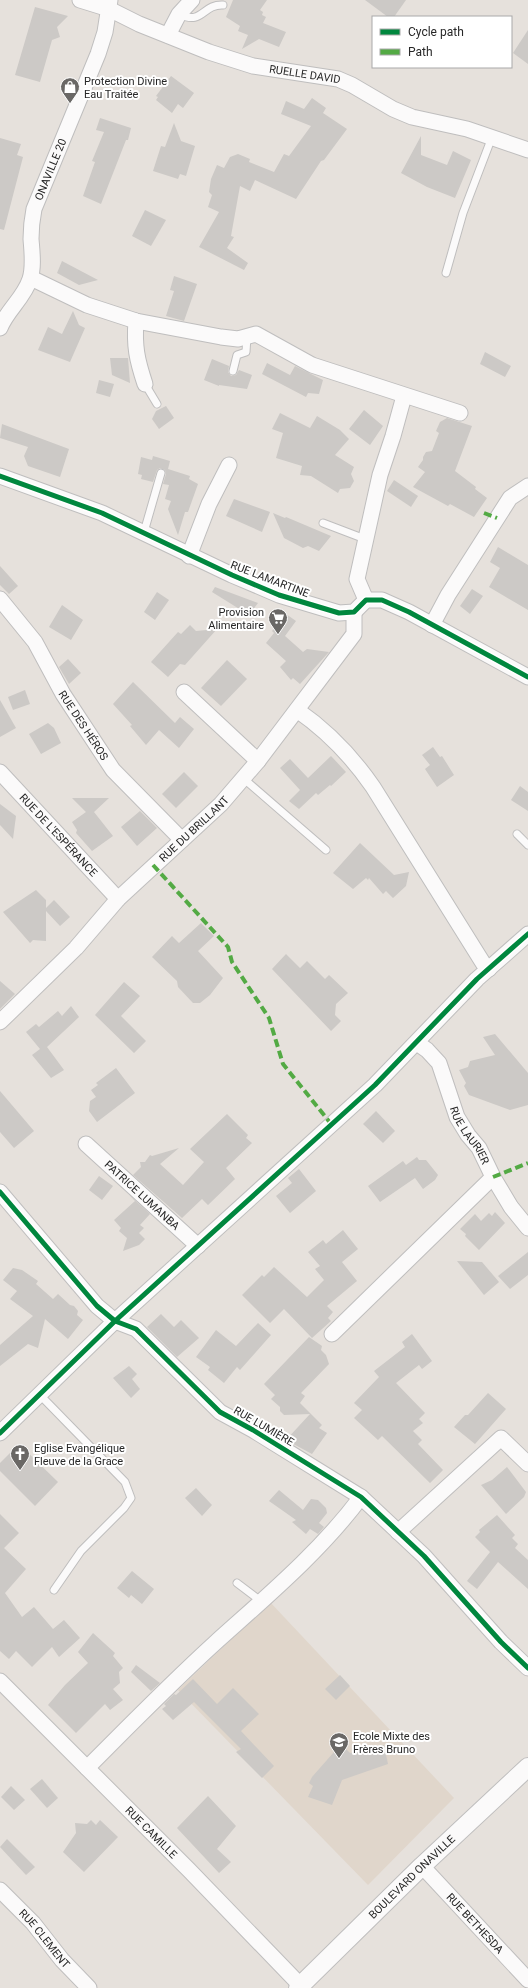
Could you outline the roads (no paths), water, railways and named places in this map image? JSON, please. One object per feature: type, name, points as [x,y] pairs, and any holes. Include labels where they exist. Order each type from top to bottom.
[{"type":"street","name":"RUELLE DAVID","points":[[80,0],[110,5],[139,24],[168,34],[209,52],[252,66],[338,80],[352,85],[393,109],[412,117],[467,129],[528,150]]},
{"type":"street","points":[[168,34],[180,14],[192,0]]},
{"type":"street","name":"ONAVILLE 20","points":[[0,328],[3,320],[22,296],[31,278],[31,225],[34,209],[98,54],[105,32],[110,5]]},
{"type":"street","points":[[31,278],[87,305],[136,321],[238,339],[256,334],[312,365],[460,414]]},
{"type":"street","points":[[136,321],[134,341],[136,359],[145,384]]},
{"type":"street","points":[[366,600],[357,579],[380,475],[404,396]]},
{"type":"street","points":[[189,556],[209,504],[229,465]]},
{"type":"street","name":"RUE LAMARTINE","points":[[0,476],[102,513],[144,532],[189,556],[279,595],[332,611],[354,612]]},
{"type":"street","points":[[432,625],[448,595],[510,498],[528,486]]},
{"type":"street","name":"RUE DES HÉROS","points":[[0,598],[35,642],[63,694],[113,770],[182,840]]},
{"type":"street","points":[[354,612],[366,600],[382,600],[409,612],[526,673]]},
{"type":"street","name":"RUE DU BRILLANT","points":[[0,1022],[76,948],[118,898],[221,804],[258,761],[354,634],[354,612]]},
{"type":"street","points":[[184,692],[258,761]]},
{"type":"street","points":[[297,710],[309,718],[354,761],[364,774],[483,963],[489,969]]},
{"type":"street","name":"RUE DE L'ESPÉRANCE","points":[[0,772],[118,898]]},
{"type":"street","points":[[3,1425],[40,1395],[115,1321],[376,1085],[489,969],[528,934]]},
{"type":"street","name":"RUE LAURIER","points":[[417,1043],[427,1050],[440,1063],[457,1117],[468,1135],[480,1148],[493,1177],[511,1207],[528,1228]]},
{"type":"street","name":"PATRICE LUMANBA","points":[[86,1144],[198,1246]]},
{"type":"street","points":[[332,1334],[493,1177]]},
{"type":"street","name":"RUE LUMIÈRE","points":[[0,1192],[97,1306],[115,1321],[136,1329],[220,1412],[253,1430],[361,1497],[424,1556],[501,1642],[528,1668]]},
{"type":"street","points":[[398,1532],[501,1438],[528,1464]]},
{"type":"street","points":[[87,1768],[214,1644],[262,1602],[341,1525],[361,1497]]},
{"type":"street","name":"RUE CAMILLE","points":[[0,1681],[189,1870],[299,1987]]},
{"type":"street","name":"BOULEVARD ONAVILLE","points":[[299,1987],[422,1866],[528,1767]]},
{"type":"street","name":"RUE BETHESDA","points":[[422,1866],[528,1980]]},
{"type":"street","name":"RUE CLEMENT","points":[[0,1890],[33,1923],[62,1960],[89,1988]]},
{"type":"lane","points":[[180,14],[189,19],[197,18],[209,8],[216,5],[223,5]]},
{"type":"lane","points":[[446,273],[463,213],[492,137]]},
{"type":"lane","points":[[233,371],[238,355],[246,352],[247,336]]},
{"type":"lane","points":[[145,384],[157,404]]},
{"type":"lane","points":[[144,532],[161,473]]},
{"type":"lane","points":[[323,523],[365,539]]},
{"type":"lane","points":[[243,778],[326,850]]},
{"type":"lane","points":[[517,834],[528,845]]},
{"type":"lane","points":[[40,1395],[125,1482],[131,1498],[124,1508],[81,1551],[54,1590]]},
{"type":"lane","points":[[237,1583],[262,1602]]},
{"type":"place","name":"Protection Divine Eau Traitée","points":[[70,104]]},
{"type":"place","name":"Provision Alimentaire","points":[[278,635]]},
{"type":"place","name":"Eglise Evangélique Fleuve de la Grace","points":[[20,1471]]},
{"type":"place","name":"Ecole Mixte des Frères Bruno","points":[[339,1759]]}]
